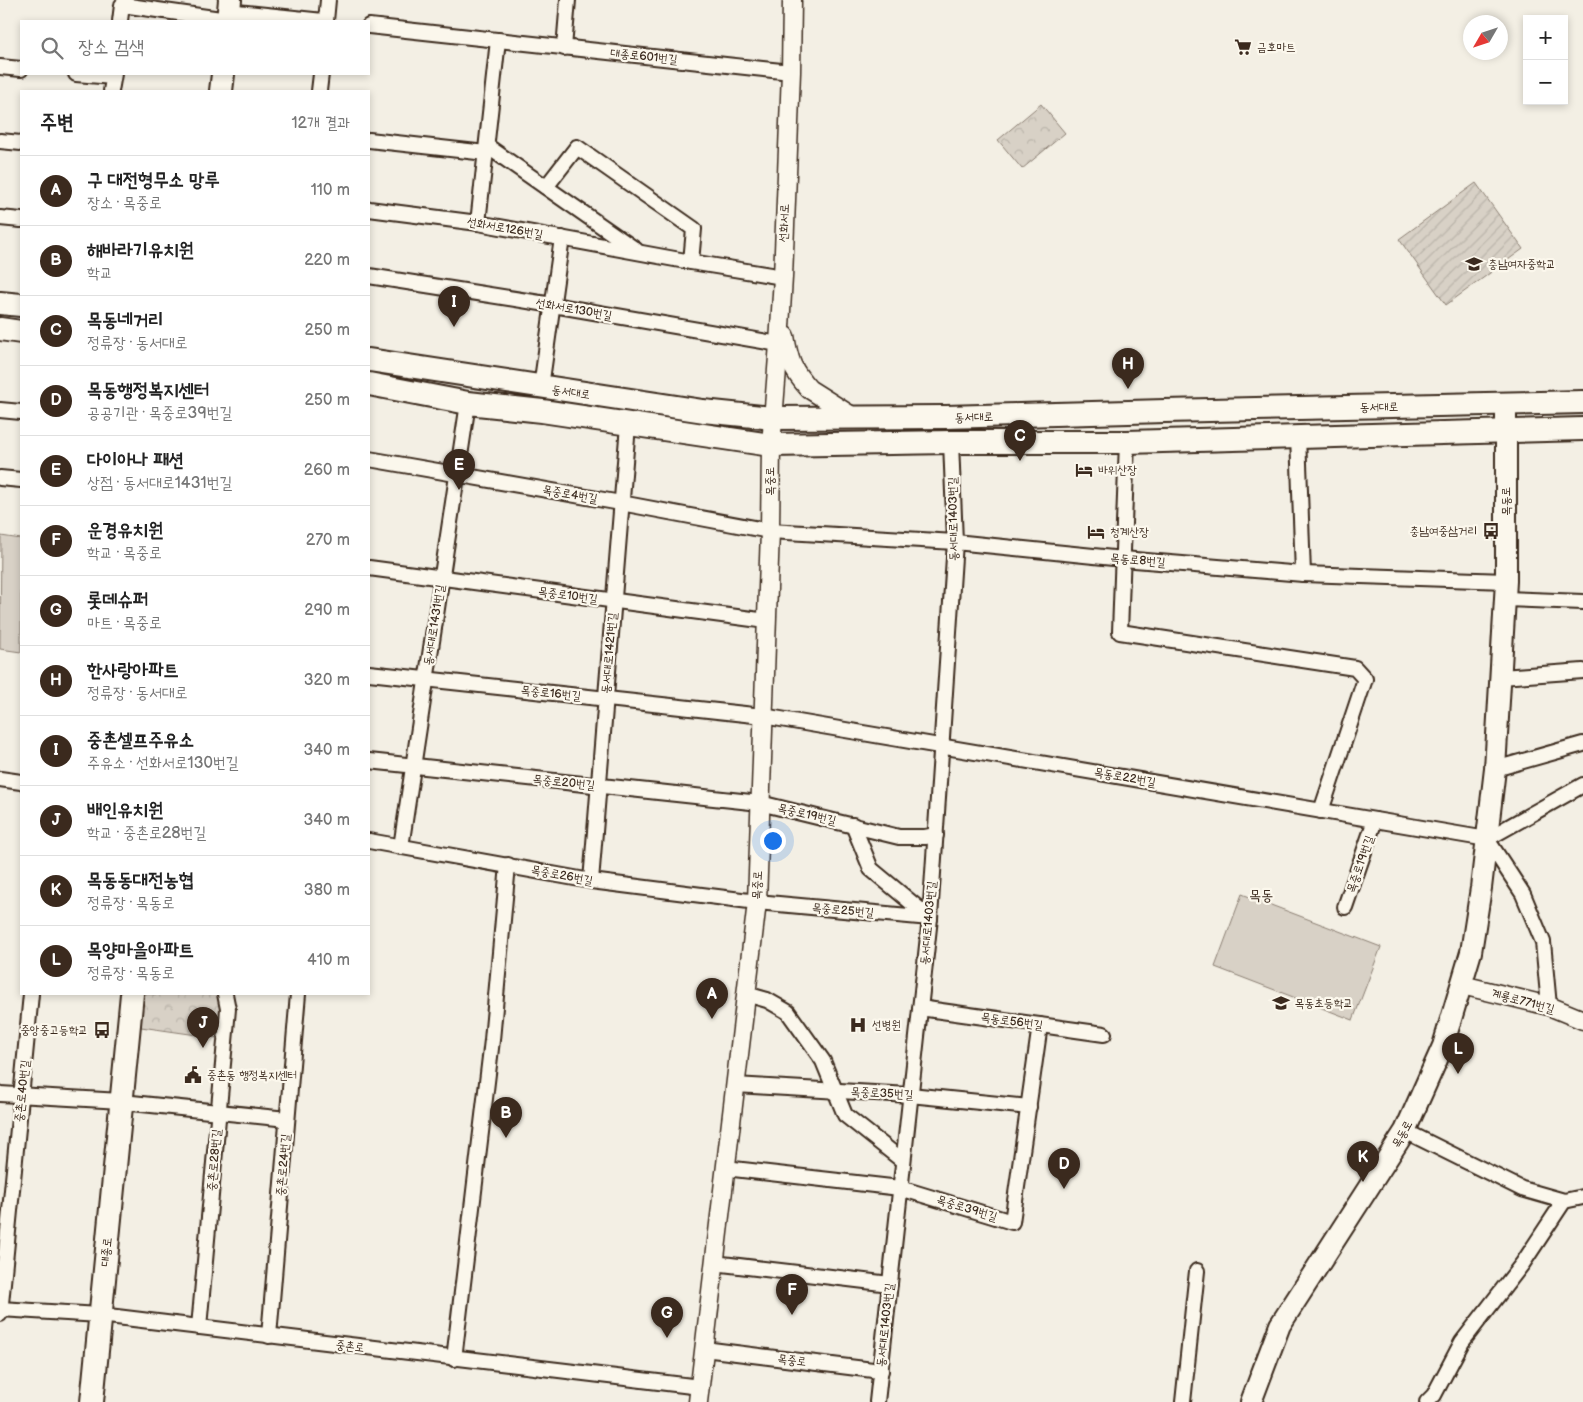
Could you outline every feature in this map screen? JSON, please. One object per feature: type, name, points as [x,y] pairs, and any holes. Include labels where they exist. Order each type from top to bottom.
[{"type":"main road","points":[[221,90],[222,75]]},
{"type":"main road","points":[[230,90],[231,75]]},
{"type":"main road","points":[[0,303],[20,305]]},
{"type":"main road","points":[[0,329],[20,332]]},
{"type":"main road","name":"동서대로","points":[[370,360],[703,411],[772,418],[946,417],[1583,402]]},
{"type":"main road","name":"동서대로","points":[[370,384],[468,403],[771,445],[1127,442],[1583,429]]},
{"type":"main road","name":"목동로","points":[[1251,1402],[1280,1325],[1405,1132],[1442,1046],[1471,952],[1495,769],[1501,677],[1506,590],[1506,403]]},
{"type":"main road","name":"대종로","points":[[127,1102],[132,995]]},
{"type":"main road","name":"대종로","points":[[92,1402],[106,1316],[127,1102],[143,995]]},
{"type":"main road","name":"대종로","points":[[104,1402],[106,1316]]},
{"type":"street","points":[[324,20],[328,0]]},
{"type":"street","points":[[564,48],[568,0]]},
{"type":"street","name":"선화서로","points":[[771,445],[781,310],[791,72],[792,0]]},
{"type":"street","points":[[120,20],[122,5],[233,12],[314,20]]},
{"type":"street","name":"대종로601번길","points":[[370,26],[791,72]]},
{"type":"street","points":[[478,223],[498,40]]},
{"type":"street","points":[[0,67],[20,69]]},
{"type":"street","points":[[81,75],[113,81]]},
{"type":"street","points":[[319,90],[321,75]]},
{"type":"street","points":[[370,140],[486,150]]},
{"type":"street","points":[[0,141],[20,143]]},
{"type":"street","points":[[546,187],[578,147],[694,229],[691,262]]},
{"type":"street","name":"선화서로126번길","points":[[486,150],[546,187],[641,253]]},
{"type":"street","name":"선화서로126번길","points":[[370,209],[478,223],[782,277]]},
{"type":"street","points":[[0,218],[20,220]]},
{"type":"street","points":[[541,387],[562,238]]},
{"type":"street","name":"선화서로130번길","points":[[370,276],[779,344]]},
{"type":"street","points":[[781,310],[792,369],[809,389],[856,418]]},
{"type":"street","name":"동서대로1431번길","points":[[401,846],[468,403]]},
{"type":"street","points":[[0,410],[20,412]]},
{"type":"street","name":"동서대로1421번길","points":[[591,881],[628,425]]},
{"type":"street","points":[[1298,436],[1304,574]]},
{"type":"street","name":"동서대로1403번길","points":[[877,1402],[930,918],[955,542],[951,442]]},
{"type":"street","points":[[1127,442],[1120,632],[1355,668],[1365,679],[1320,811]]},
{"type":"street","name":"목중로","points":[[699,1395],[756,902],[770,531],[771,445]]},
{"type":"street","name":"목중로4번길","points":[[370,459],[770,531]]},
{"type":"street","points":[[0,478],[20,480]]},
{"type":"street","name":"목동로8번길","points":[[770,531],[955,542],[1123,559],[1506,590]]},
{"type":"street","name":"목중로10번길","points":[[370,568],[767,621]]},
{"type":"street","points":[[1506,590],[1583,602]]},
{"type":"street","points":[[1501,677],[1583,672]]},
{"type":"street","name":"목중로16번길","points":[[370,673],[763,716]]},
{"type":"street","name":"목동로22번길","points":[[763,716],[1487,839]]},
{"type":"street","points":[[1495,769],[1583,744]]},
{"type":"street","name":"목중로20번길","points":[[370,761],[760,803]]},
{"type":"street","points":[[0,779],[20,782]]},
{"type":"street","points":[[1549,1006],[1543,942],[1523,894],[1487,839],[1583,785]]},
{"type":"street","name":"목중로19번길","points":[[760,803],[899,836],[925,837],[936,835]]},
{"type":"street","name":"목중로19번길","points":[[1345,907],[1375,820]]},
{"type":"street","name":"목중로19번길","points":[[853,825],[871,869],[930,918]]},
{"type":"street","name":"목중로26번길","points":[[370,841],[591,881],[756,902]]},
{"type":"street","points":[[454,1359],[492,1040],[508,865]]},
{"type":"street","name":"목중로25번길","points":[[756,902],[930,918]]},
{"type":"street","name":"계룡로771번길","points":[[1462,985],[1549,1006],[1583,1020]]},
{"type":"street","points":[[746,994],[767,1000],[788,1012],[824,1061],[834,1091],[845,1115],[903,1161]]},
{"type":"street","name":"중촌로40번길","points":[[0,1314],[4,1227],[21,1095],[31,995]]},
{"type":"street","name":"중촌로28번길","points":[[199,1327],[228,1009],[224,995]]},
{"type":"street","name":"중촌로24번길","points":[[269,1336],[298,995]]},
{"type":"street","name":"목동로56번길","points":[[920,1008],[1104,1034]]},
{"type":"street","name":"목중로39번길","points":[[726,1168],[900,1188],[1012,1222],[1040,1025]]},
{"type":"street","name":"목중로35번길","points":[[735,1085],[910,1095],[1028,1107]]},
{"type":"street","points":[[0,1094],[127,1102],[287,1119]]},
{"type":"street","points":[[1405,1132],[1522,1189],[1564,1201],[1583,1197]]},
{"type":"street","points":[[1427,1402],[1434,1395],[1462,1342],[1523,1263],[1564,1201]]},
{"type":"street","points":[[714,1263],[890,1284]]},
{"type":"street","points":[[1182,1402],[1197,1271]]},
{"type":"street","name":"중촌로","points":[[0,1309],[106,1316],[199,1327],[454,1359],[699,1395]]},
{"type":"street","name":"목중로","points":[[704,1349],[880,1371]]},
{"type":"green space","points":[[1041,104],[1065,133],[1022,169],[998,140]]},
{"type":"green space","points":[[1476,183],[1523,249],[1446,305],[1399,239]]},
{"type":"green space","points":[[1,536],[20,539],[20,652],[0,649]]},
{"type":"green space","points":[[1242,894],[1381,947],[1353,1020],[1215,967]]},
{"type":"green space","points":[[137,995],[225,995],[225,1039],[134,1026]]},
{"type":"place","name":"금호마트","points":[[1243,47]]},
{"type":"place","name":"충남여자중학교","points":[[1474,264]]},
{"type":"place","name":"중촌셀프주유소","points":[[454,327]]},
{"type":"place","name":"한사랑아파트","points":[[1128,389]]},
{"type":"place","name":"목동네거리","points":[[1020,461]]},
{"type":"place","name":"바위산장","points":[[1084,470]]},
{"type":"place","name":"다이아나 패션","points":[[459,490]]},
{"type":"place","name":"충남여중삼거리","points":[[1491,531]]},
{"type":"place","name":"청계산장","points":[[1096,532]]},
{"type":"place","name":"목동초등학교","points":[[1281,1003]]},
{"type":"place","name":"구 대전형무소 망루","points":[[712,1019]]},
{"type":"place","name":"선병원","points":[[858,1025]]},
{"type":"place","name":"중앙중고등학교","points":[[102,1030]]},
{"type":"place","name":"배인유치원","points":[[203,1048]]},
{"type":"place","name":"목양마을아파트","points":[[1458,1074]]},
{"type":"place","name":"중촌동 행정복지센터","points":[[193,1075]]},
{"type":"place","name":"해바라기유치원","points":[[506,1138]]},
{"type":"place","name":"목동동대전농협","points":[[1363,1182]]},
{"type":"place","name":"목동행정복지센터","points":[[1064,1189]]},
{"type":"place","name":"운경유치원","points":[[792,1315]]},
{"type":"place","name":"롯데슈퍼","points":[[667,1338]]},
{"type":"district","name":"목동","points":[[1261,895]]}]
